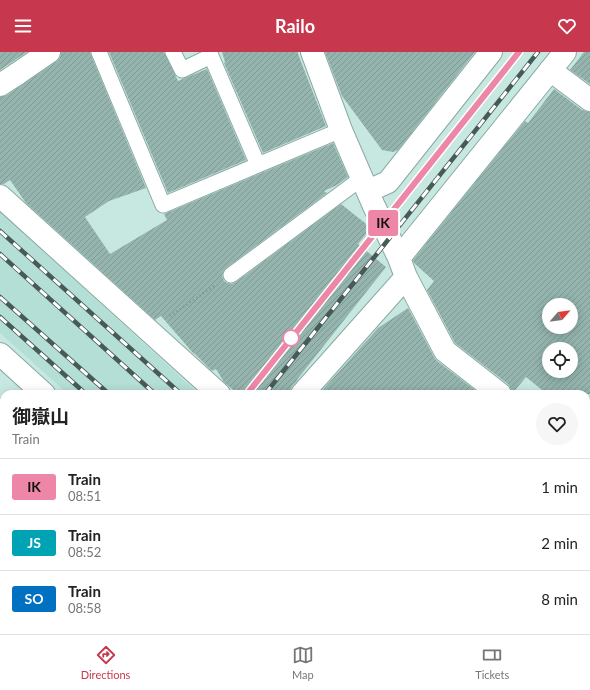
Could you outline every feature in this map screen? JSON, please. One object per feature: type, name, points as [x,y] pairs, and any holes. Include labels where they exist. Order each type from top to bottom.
[{"type":"street","points":[[8,79],[49,52]]},
{"type":"street","points":[[312,52],[341,130],[373,204],[403,268],[445,351],[495,390]]},
{"type":"street","points":[[365,185],[388,182],[491,52]]},
{"type":"street","points":[[305,390],[403,268],[565,52]]},
{"type":"street","points":[[550,70],[590,100]]},
{"type":"street","points":[[0,196],[214,390]]},
{"type":"street","points":[[0,354],[40,390]]},
{"type":"lane","points":[[99,52],[163,205],[341,130]]},
{"type":"lane","points":[[173,52],[182,70],[211,56],[258,165]]},
{"type":"lane","points":[[231,275],[365,185]]},
{"type":"path","points":[[148,330],[231,275]]},
{"type":"shaded area","points":[[0,211],[195,390],[64,390],[0,333]]},
{"type":"building","points":[[0,52],[27,52],[0,70]]},
{"type":"building","points":[[61,52],[90,52],[146,188],[109,201],[85,217],[110,254],[167,220],[164,214],[333,143],[348,177],[337,185],[324,191],[327,193],[226,268],[222,276],[224,281],[227,283],[232,284],[236,282],[341,204],[371,228],[358,244],[386,267],[290,390],[233,390],[224,382],[216,369],[212,371],[194,353],[193,354],[161,316],[155,320],[26,203],[10,180],[4,184],[0,184],[0,97],[7,95],[60,58]]},
{"type":"building","points":[[109,52],[164,52],[178,81],[207,69],[246,160],[168,193]]},
{"type":"building","points":[[222,52],[298,52],[326,126],[263,153],[224,63]]},
{"type":"building","points":[[325,52],[475,52],[398,150],[393,152],[382,150],[342,96]]},
{"type":"building","points":[[584,52],[590,52],[590,84],[570,70]]},
{"type":"building","points":[[554,89],[582,110],[590,112],[590,390],[542,390],[526,377],[515,390],[511,390],[508,384],[455,343],[427,290],[434,281],[414,263],[413,260],[525,121],[528,123]]},
{"type":"building","points":[[408,308],[437,361],[475,390],[323,390],[378,328]]},
{"type":"railway","points":[[250,390],[519,52]]},
{"type":"railway","points":[[268,390],[538,52]]},
{"type":"railway","points":[[0,231],[177,390]]},
{"type":"railway","points":[[0,254],[151,390]]},
{"type":"railway","points":[[0,297],[105,390]]},
{"type":"railway","points":[[0,317],[82,390]]},
{"type":"train","name":"IK","points":[[250,390],[519,52]]}]
